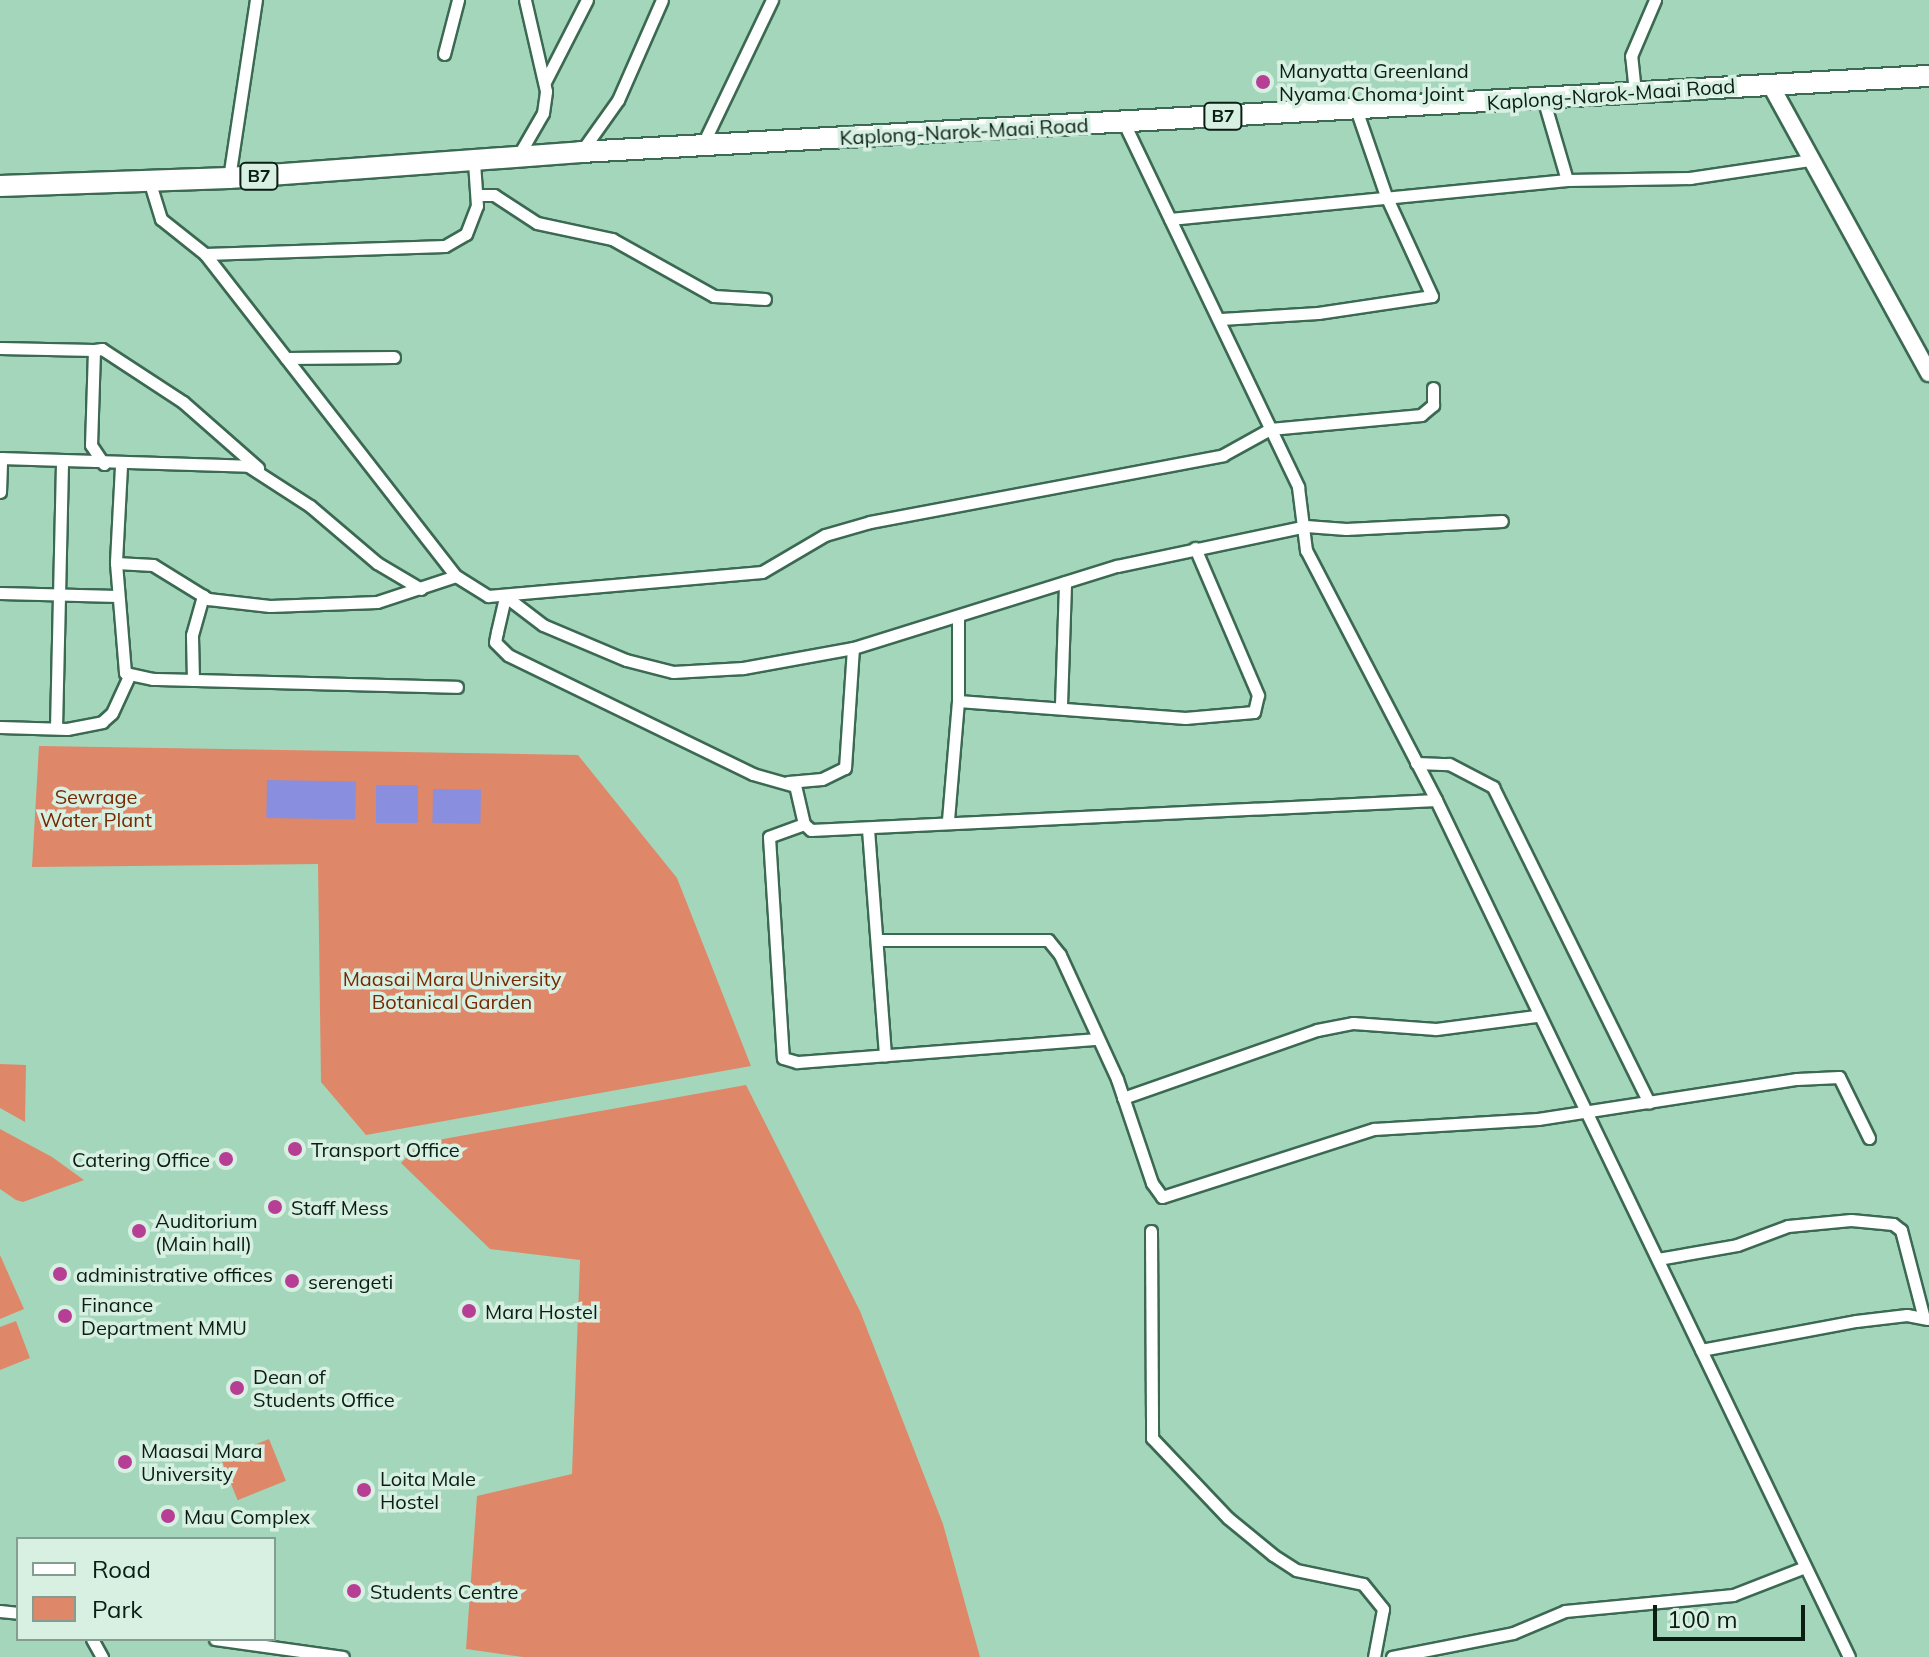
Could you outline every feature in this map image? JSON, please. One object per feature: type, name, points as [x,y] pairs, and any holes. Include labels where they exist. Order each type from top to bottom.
[{"type":"highway","name":"Kaplong-Narok-Maai Road","points":[[0,186],[229,178],[581,152],[1929,76]]},
{"type":"street","points":[[229,178],[256,0]]},
{"type":"street","points":[[444,54],[458,0]]},
{"type":"street","points":[[517,159],[543,113],[545,82],[525,0]]},
{"type":"street","points":[[545,82],[587,0]]},
{"type":"street","points":[[581,152],[618,100],[662,0]]},
{"type":"street","points":[[702,146],[772,0]]},
{"type":"street","points":[[1635,92],[1631,56],[1655,0]]},
{"type":"street","points":[[1770,84],[1929,373]]},
{"type":"street","points":[[1543,98],[1567,180]]},
{"type":"street","points":[[1221,319],[1318,313],[1432,296],[1386,196],[1356,109]]},
{"type":"street","points":[[1123,121],[1221,319],[1298,487],[1306,526],[1306,550],[1436,800],[1536,1016],[1587,1113],[1849,1657]]},
{"type":"street","points":[[1170,219],[1567,180],[1690,178],[1811,160]]},
{"type":"street","points":[[205,254],[445,246],[466,234],[479,195],[474,162]]},
{"type":"street","points":[[149,180],[161,219],[205,254],[456,576],[488,596],[762,572],[825,535],[870,522],[1223,455],[1270,429],[1421,415],[1433,405],[1433,388]]},
{"type":"street","points":[[479,195],[494,195],[514,212],[546,226],[612,239],[714,296],[765,299]]},
{"type":"street","points":[[0,348],[102,349],[183,402],[262,471],[377,563],[421,589]]},
{"type":"street","points":[[94,350],[91,445],[104,464]]},
{"type":"street","points":[[286,358],[394,357]]},
{"type":"street","points":[[0,492],[1,458],[121,466],[248,466],[262,471]]},
{"type":"street","points":[[56,728],[56,594],[62,463]]},
{"type":"street","points":[[121,466],[116,563],[122,668],[129,676],[457,687]]},
{"type":"street","points":[[505,596],[543,625],[626,660],[664,671],[743,668],[853,648],[958,619],[1065,582],[1195,548],[1306,526],[1346,529],[1502,521]]},
{"type":"street","points":[[958,701],[1061,705],[1185,718],[1254,712],[1255,686],[1195,548]]},
{"type":"street","points":[[116,563],[153,565],[203,596],[312,607],[377,602],[456,576]]},
{"type":"street","points":[[1061,705],[1065,582]]},
{"type":"street","points":[[0,593],[118,596]]},
{"type":"street","points":[[193,680],[192,635],[203,596]]},
{"type":"street","points":[[505,596],[495,642],[508,655],[753,774],[788,782],[822,779],[845,768],[853,648]]},
{"type":"street","points":[[948,820],[958,701],[958,619]]},
{"type":"street","points":[[0,727],[56,728],[102,722],[112,713],[129,676]]},
{"type":"street","points":[[1416,763],[1449,764],[1493,787],[1649,1102]]},
{"type":"street","points":[[788,782],[802,804],[804,824],[811,830],[868,829],[948,820],[1436,800]]},
{"type":"street","points":[[804,824],[769,837],[783,1058],[797,1062],[1095,1039]]},
{"type":"street","points":[[868,829],[885,1055]]},
{"type":"street","points":[[878,940],[1048,940],[1060,955],[1123,1098],[1162,1197],[1374,1129],[1587,1113],[1839,1077],[1869,1138]]},
{"type":"street","points":[[1123,1098],[1317,1030],[1353,1023],[1436,1029],[1536,1016]]},
{"type":"street","points":[[1658,1259],[1737,1245],[1788,1226],[1851,1220],[1893,1224],[1901,1230],[1926,1318],[1856,1321],[1701,1350]]},
{"type":"street","points":[[1151,1231],[1152,1438],[1194,1476],[1228,1518],[1273,1555],[1296,1570],[1363,1584],[1383,1609],[1374,1657]]},
{"type":"street","points":[[1392,1657],[1513,1633],[1565,1611],[1733,1595],[1805,1567]]},
{"type":"street","points":[[229,1641],[343,1657]]},
{"type":"green space","name":"Maasai Mara University Botanical Garden","points":[[39,746],[578,755],[677,878],[751,1066],[366,1135],[321,1082],[318,864],[32,867]]},
{"type":"green space","points":[[0,1064],[26,1065],[25,1122],[0,1108]]},
{"type":"green space","points":[[746,1085],[860,1311],[943,1524],[980,1657],[523,1657],[466,1649],[477,1496],[572,1474],[580,1260],[490,1249],[401,1163],[421,1143]]},
{"type":"green space","points":[[0,1129],[52,1157],[84,1180],[23,1202],[16,1200],[0,1189]]},
{"type":"green space","points":[[0,1255],[24,1309],[0,1319]]},
{"type":"green space","points":[[16,1321],[30,1358],[0,1370],[0,1327]]},
{"type":"green space","points":[[269,1439],[286,1481],[238,1500],[221,1458]]},
{"type":"water","points":[[267,780],[356,782],[355,820],[266,818]]},
{"type":"water","points":[[376,785],[418,785],[418,823],[376,823]]},
{"type":"water","points":[[433,789],[481,790],[480,824],[432,823]]},
{"type":"place","name":"Manyatta Greenland Nyama Choma Joint","points":[[1263,82]]},
{"type":"place","name":"Transport Office","points":[[295,1149]]},
{"type":"place","name":"Catering Office","points":[[226,1159]]},
{"type":"place","name":"Staff Mess","points":[[275,1207]]},
{"type":"place","name":"Auditorium (Main hall)","points":[[139,1231]]},
{"type":"place","name":"administrative offices","points":[[60,1274]]},
{"type":"place","name":"serengeti","points":[[292,1281]]},
{"type":"place","name":"Mara Hostel","points":[[469,1311]]},
{"type":"place","name":"Finance Department MMU","points":[[65,1316]]},
{"type":"place","name":"Dean of Students Office","points":[[237,1388]]},
{"type":"place","name":"Maasai Mara University","points":[[125,1462]]},
{"type":"place","name":"Loita Male Hostel","points":[[364,1490]]},
{"type":"place","name":"Mau Complex","points":[[168,1516]]},
{"type":"place","name":"Students Centre","points":[[354,1591]]},
{"type":"park label","name":"Sewrage Water Plant","points":[[96,808]]}]
